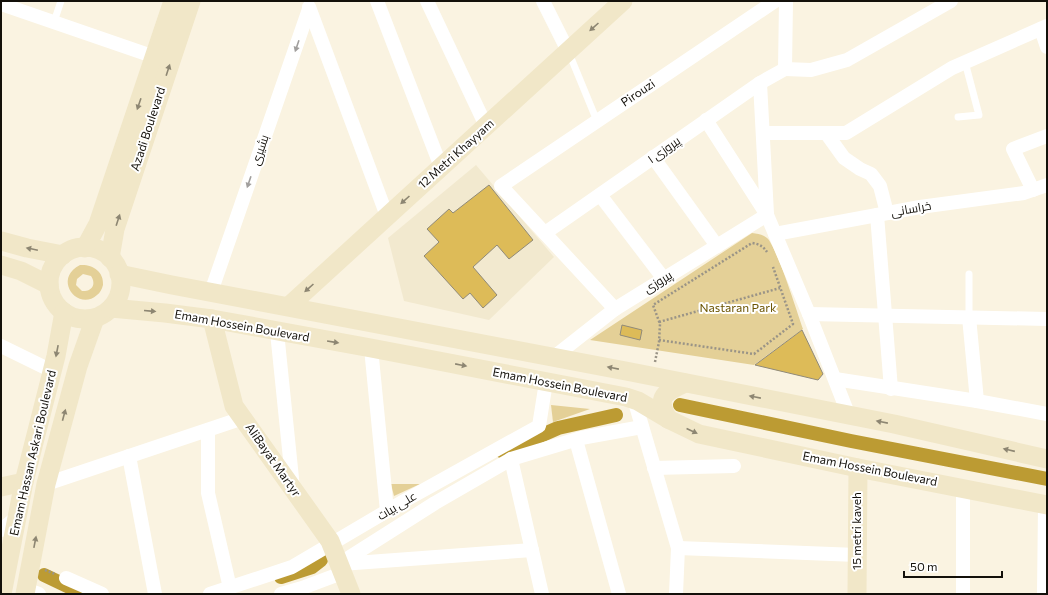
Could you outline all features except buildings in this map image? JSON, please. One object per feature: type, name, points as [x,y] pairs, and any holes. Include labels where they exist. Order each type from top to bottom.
[{"type":"main road","name":"Azadi Boulevard","points":[[85,248],[98,224],[174,1]]},
{"type":"main road","name":"Azadi Boulevard","points":[[115,266],[115,229],[191,1]]},
{"type":"main road","name":"12 Metri Khayyam","points":[[289,306],[623,1]]},
{"type":"main road","points":[[1,241],[63,255]]},
{"type":"main road","points":[[77,248],[94,249],[103,252],[115,266],[121,283],[120,292],[116,301],[103,313],[82,319],[70,316],[53,300],[49,284],[51,271],[63,255],[77,248]]},
{"type":"main road","points":[[1,265],[20,271],[49,284]]},
{"type":"main road","points":[[115,266],[211,292],[554,357],[894,424],[1047,459]]},
{"type":"main road","name":"Emam Hassan Askari Boulevard","points":[[2,594],[5,562],[56,356],[64,312]]},
{"type":"main road","name":"Emam Hossein Boulevard","points":[[103,313],[165,312],[212,319],[626,396],[634,399],[668,420],[699,434],[858,468],[1046,505]]},
{"type":"main road","name":"Emam Hassan Askari Boulevard","points":[[30,592],[31,564],[46,484],[78,366],[103,313]]},
{"type":"main road","name":"AliBayat Martyr","points":[[212,319],[234,406],[293,488],[331,545],[351,594]]},
{"type":"main road","points":[[634,373],[641,378],[645,387],[644,392],[634,399]]},
{"type":"main road","points":[[668,420],[662,406],[664,395],[685,383]]},
{"type":"main road","name":"15 metri kaveh","points":[[857,594],[858,468]]},
{"type":"main road","points":[[1,487],[24,482]]},
{"type":"main road","points":[[5,562],[31,564]]},
{"type":"street","points":[[378,1],[441,168]]},
{"type":"street","points":[[427,1],[486,126]]},
{"type":"street","points":[[543,1],[568,51]]},
{"type":"street","name":"Pirouzi","points":[[545,233],[501,186],[775,1]]},
{"type":"street","points":[[786,1],[785,69],[811,70],[847,60],[951,1]]},
{"type":"street","points":[[1,4],[155,57]]},
{"type":"street","points":[[308,5],[388,216]]},
{"type":"street","name":"بشیری","points":[[211,292],[308,5]]},
{"type":"street","points":[[763,133],[846,133],[952,68],[1044,28],[1047,47]]},
{"type":"street","name":"پیروزی ۱","points":[[545,233],[760,83],[785,69]]},
{"type":"street","points":[[760,83],[767,214]]},
{"type":"street","points":[[706,120],[767,214],[809,314],[849,416]]},
{"type":"street","points":[[826,133],[844,158],[860,169],[871,174],[880,186],[885,316],[891,388]]},
{"type":"street","points":[[1033,190],[1013,149],[1047,136]]},
{"type":"street","points":[[653,157],[717,246]]},
{"type":"street","name":"خراسانی","points":[[776,234],[920,207],[1024,193],[1047,185]]},
{"type":"street","points":[[600,195],[664,279]]},
{"type":"street","name":"پیروزی","points":[[554,357],[615,309],[767,214]]},
{"type":"street","points":[[545,233],[615,309]]},
{"type":"street","points":[[809,314],[1047,319]]},
{"type":"street","points":[[969,317],[977,401]]},
{"type":"street","points":[[277,332],[293,488]]},
{"type":"street","points":[[1,346],[52,371]]},
{"type":"street","points":[[371,348],[387,511]]},
{"type":"street","points":[[835,379],[977,401],[1047,414]]},
{"type":"street","name":"علی بیات","points":[[210,594],[292,567],[387,511],[539,426],[546,382]]},
{"type":"street","points":[[634,399],[678,548],[676,594]]},
{"type":"street","points":[[46,484],[243,418]]},
{"type":"street","name":"علی بیات","points":[[341,569],[435,503],[511,459],[576,440],[642,427]]},
{"type":"street","points":[[208,430],[208,493],[230,588]]},
{"type":"street","points":[[576,440],[619,594]]},
{"type":"street","points":[[129,456],[155,594]]},
{"type":"street","points":[[511,459],[542,594]]},
{"type":"street","points":[[654,468],[734,466]]},
{"type":"street","points":[[963,594],[964,488]]},
{"type":"street","points":[[1044,594],[1046,505]]},
{"type":"street","points":[[1,530],[17,517]]},
{"type":"street","points":[[678,548],[857,555]]},
{"type":"street","points":[[281,594],[302,588],[341,569],[532,550]]},
{"type":"street","points":[[66,578],[102,594]]},
{"type":"lane","points":[[54,22],[61,1]]},
{"type":"lane","points":[[568,51],[597,121]]},
{"type":"lane","points":[[958,118],[979,115],[965,62]]},
{"type":"lane","points":[[968,274],[969,317]]},
{"type":"path","points":[[652,376],[659,340],[659,322],[653,305],[752,243],[763,247],[769,257]]},
{"type":"path","points":[[659,340],[754,354],[793,324],[771,262]]},
{"type":"path","points":[[659,322],[796,283]]},
{"type":"path","points":[[31,564],[66,578]]},
{"type":"shaded area","points":[[476,165],[554,257],[489,320],[404,301],[388,238]]},
{"type":"green space","name":"Nastaran Park","points":[[752,233],[760,234],[767,238],[771,244],[792,295],[803,329],[754,365],[590,340]]},
{"type":"green space","points":[[80,265],[93,267],[96,269],[102,276],[103,280],[101,291],[90,299],[76,297],[71,292],[68,285],[68,278],[72,271]],"holes":[[[83,274],[91,276],[93,279],[92,287],[88,290],[82,291],[76,285],[77,279]]]},
{"type":"green space","points":[[551,405],[590,409],[553,422]]},
{"type":"green space","points":[[391,484],[420,484],[394,496]]},
{"type":"waterway","points":[[680,405],[851,441],[1047,479]]},
{"type":"waterway","points":[[501,451],[515,447],[558,428],[616,415]]},
{"type":"waterway","points":[[281,577],[312,567],[321,560]]},
{"type":"waterway","points":[[44,575],[84,594]]}]
